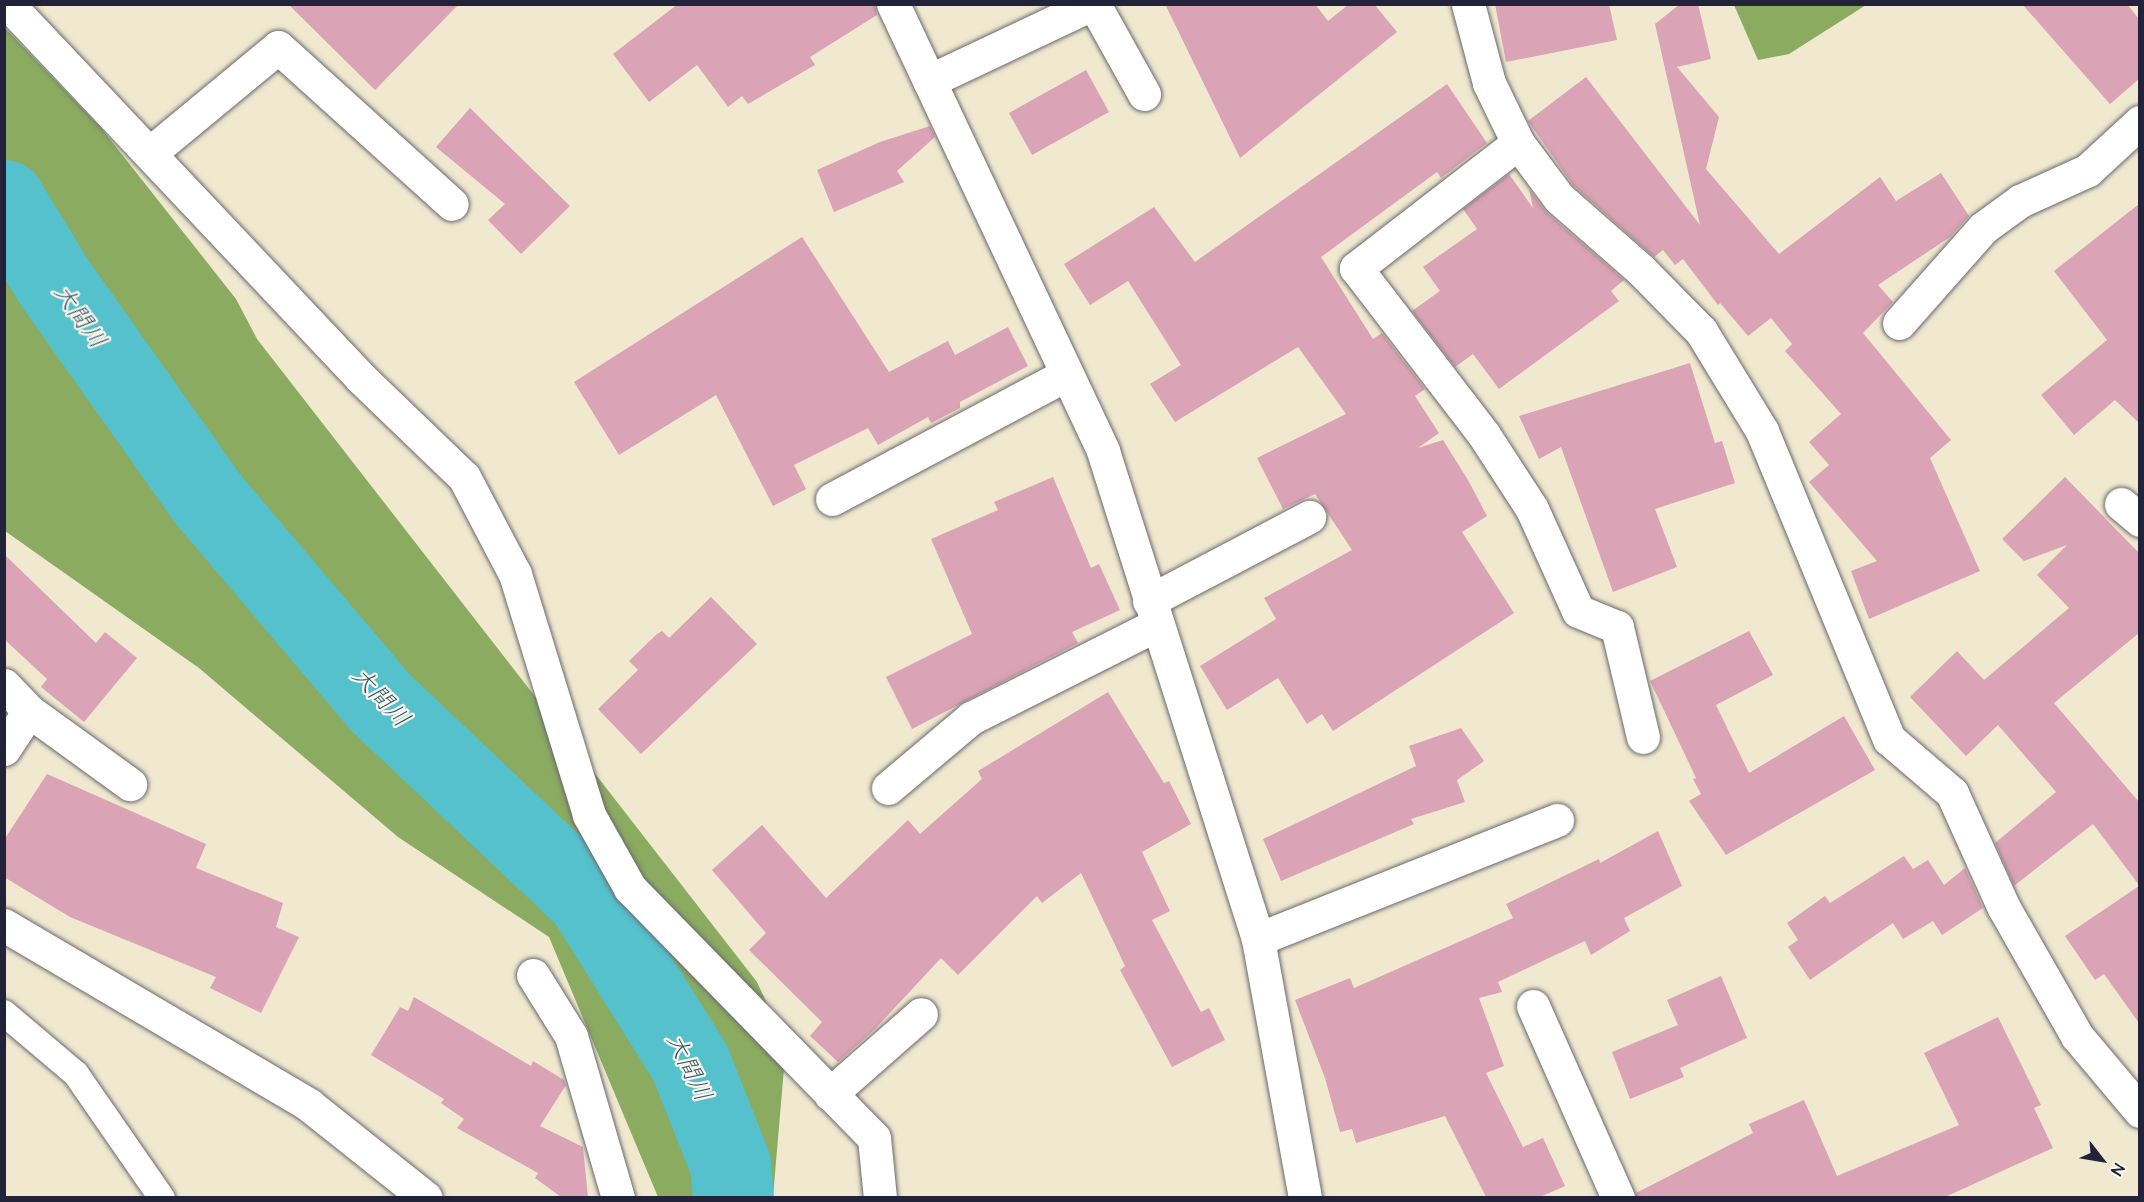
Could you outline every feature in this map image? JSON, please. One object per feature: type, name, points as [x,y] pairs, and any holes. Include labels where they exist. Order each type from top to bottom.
[{"type":"street","points":[[8,4],[361,378],[464,477],[515,574],[589,815],[630,888],[874,1138],[880,1197]]},
{"type":"street","points":[[893,4],[1103,452],[1152,613],[1258,939],[1305,1197]]},
{"type":"street","points":[[929,81],[1093,4],[1144,94]]},
{"type":"street","points":[[1467,4],[1489,83],[1518,142],[1559,198],[1641,270],[1701,331],[1762,431],[1889,739],[1952,793],[2004,908],[2077,1036],[2139,1111]]},
{"type":"street","points":[[150,153],[278,47],[452,204]]},
{"type":"street","points":[[1899,323],[1983,228],[2020,201],[2088,170],[2139,122]]},
{"type":"street","points":[[1518,142],[1356,268],[1484,435],[1520,491],[1578,610],[1617,627],[1642,737]]},
{"type":"street","points":[[832,500],[1067,374]]},
{"type":"street","points":[[888,788],[971,718],[1152,613],[1309,517]]},
{"type":"street","points":[[4,685],[29,711],[130,784]]},
{"type":"street","points":[[4,749],[29,711]]},
{"type":"street","points":[[1258,939],[1557,820]]},
{"type":"street","points":[[4,925],[309,1105],[426,1197]]},
{"type":"street","points":[[533,975],[571,1036],[618,1197]]},
{"type":"street","points":[[1533,1006],[1618,1197]]},
{"type":"street","points":[[830,1094],[921,1014]]},
{"type":"lane","points":[[4,1013],[76,1074],[162,1197]]},
{"type":"green space","points":[[1734,5],[1866,5],[1789,54],[1758,60]]},
{"type":"green space","points":[[4,27],[101,128],[236,299],[257,339],[757,982],[786,1045],[773,1197],[658,1197],[549,937],[398,837],[199,668],[5,531]]},
{"type":"building","points":[[288,4],[459,4],[375,90]]},
{"type":"building","points":[[678,4],[875,4],[877,15],[810,57],[815,65],[748,104],[742,96],[728,107],[697,65],[649,102],[613,54]]},
{"type":"building","points":[[1165,4],[1315,4],[1328,21],[1349,4],[1374,4],[1397,32],[1240,158]]},
{"type":"building","points":[[1495,4],[1609,4],[1617,40],[1506,62]]},
{"type":"building","points":[[1680,4],[1698,4],[1711,59],[1677,67],[1719,117],[1706,169],[1779,254],[1880,177],[1896,201],[1941,173],[1969,216],[1950,237],[1878,285],[1893,302],[1863,333],[1951,440],[1930,458],[1980,571],[1869,619],[1851,571],[1877,561],[1809,482],[1829,465],[1809,442],[1841,414],[1785,351],[1792,344],[1771,318],[1748,336],[1720,303],[1718,305],[1683,259],[1675,265],[1663,250],[1654,257],[1573,185],[1528,121],[1586,77],[1700,225],[1655,24]]},
{"type":"building","points":[[2022,4],[2127,4],[2139,19],[2139,79],[2110,104]]},
{"type":"building","points":[[1086,70],[1109,112],[1032,155],[1009,113]]},
{"type":"building","points":[[1447,84],[1487,143],[1441,178],[1437,172],[1321,257],[1373,339],[1382,333],[1425,389],[1415,396],[1439,433],[1418,448],[1443,440],[1468,480],[1487,516],[1462,532],[1514,613],[1333,731],[1322,714],[1307,724],[1278,678],[1227,710],[1200,666],[1276,619],[1264,598],[1352,550],[1315,494],[1283,509],[1257,458],[1346,414],[1298,347],[1175,422],[1150,384],[1181,365],[1128,281],[1090,305],[1064,264],[1154,207],[1195,262]]},
{"type":"building","points":[[470,108],[570,206],[521,254],[488,220],[505,204],[436,147]]},
{"type":"building","points":[[930,126],[935,137],[897,171],[904,182],[834,212],[817,170],[880,142]]},
{"type":"building","points":[[1509,174],[1533,208],[1529,189],[1546,212],[1624,280],[1611,291],[1619,301],[1499,389],[1473,354],[1455,367],[1412,311],[1440,291],[1423,267],[1477,229],[1463,209]]},
{"type":"building","points":[[2139,204],[2139,423],[2115,400],[2074,435],[2041,395],[2107,340],[2054,271]]},
{"type":"building","points":[[802,237],[889,372],[948,341],[955,355],[1008,327],[1028,366],[960,402],[960,408],[931,423],[928,417],[878,445],[868,428],[794,465],[806,489],[773,506],[716,395],[619,455],[574,382]]},
{"type":"building","points":[[1690,363],[1715,443],[1722,441],[1735,483],[1655,509],[1677,567],[1613,592],[1561,447],[1539,459],[1519,416]]},
{"type":"building","points":[[1053,477],[1091,568],[1099,564],[1120,610],[1072,632],[1078,643],[912,729],[886,677],[972,634],[931,539],[998,510],[994,502]]},
{"type":"building","points":[[2065,477],[2139,553],[2139,633],[2054,703],[2139,802],[2139,885],[2093,824],[2014,886],[1995,843],[2056,792],[1998,725],[1966,756],[1910,697],[1957,651],[1984,680],[2069,608],[2037,575],[2067,545],[2024,561],[2002,539]]},
{"type":"building","points":[[4,554],[96,643],[105,632],[137,658],[84,722],[41,687],[47,679],[4,639]]},
{"type":"building","points":[[711,597],[757,644],[641,754],[598,709],[638,670],[629,661],[662,631],[669,638]]},
{"type":"building","points":[[1749,631],[1773,675],[1716,705],[1749,773],[1844,716],[1875,770],[1726,855],[1689,801],[1701,794],[1693,779],[1696,778],[1650,681]]},
{"type":"building","points":[[1108,692],[1164,783],[1169,781],[1191,824],[1142,852],[1170,911],[1152,920],[1201,1012],[1209,1008],[1225,1040],[1172,1067],[1120,970],[1125,966],[1081,873],[1042,903],[1037,896],[958,975],[941,958],[875,1029],[838,1062],[810,1036],[822,1022],[749,950],[766,933],[712,870],[762,825],[826,898],[908,820],[920,834],[982,779],[978,771]]},
{"type":"building","points":[[1461,728],[1484,761],[1457,780],[1465,802],[1411,819],[1414,824],[1281,881],[1263,839],[1416,766],[1409,746]]},
{"type":"building","points":[[47,774],[206,844],[196,868],[283,903],[276,927],[299,937],[261,1013],[210,988],[216,977],[70,917],[4,877],[4,840]]},
{"type":"building","points":[[1658,831],[1682,886],[1624,918],[1630,931],[1591,955],[1585,941],[1498,982],[1502,992],[1479,998],[1504,1066],[1486,1073],[1523,1147],[1543,1138],[1565,1186],[1540,1197],[1486,1197],[1445,1116],[1356,1143],[1352,1129],[1340,1132],[1325,1078],[1295,1000],[1350,978],[1354,988],[1513,918],[1506,904],[1599,859],[1600,863]]},
{"type":"building","points":[[1904,856],[1913,869],[1928,860],[1944,885],[1965,868],[1983,908],[1942,935],[1933,921],[1903,939],[1893,923],[1810,980],[1788,947],[1798,940],[1787,923],[1825,896],[1830,903]]},
{"type":"building","points":[[2139,886],[2139,1023],[2104,974],[2095,980],[2065,936]]},
{"type":"building","points":[[1721,976],[1747,1038],[1680,1068],[1684,1077],[1630,1099],[1612,1052],[1678,1025],[1667,1000]]},
{"type":"building","points":[[414,997],[531,1066],[533,1061],[564,1080],[566,1085],[540,1126],[583,1147],[588,1197],[561,1197],[535,1178],[538,1173],[457,1128],[464,1119],[441,1103],[444,1099],[371,1055],[400,1007],[408,1011]]},
{"type":"building","points":[[1998,1017],[2041,1105],[2034,1108],[2053,1148],[1945,1197],[1636,1197],[1636,1193],[1753,1133],[1749,1124],[1804,1100],[1837,1176],[1959,1125],[1924,1053]]},
{"type":"waterway","name":"大間川","points":[[4,200],[54,282],[207,498],[381,703],[587,898],[690,1063],[730,1164],[733,1198]]}]
